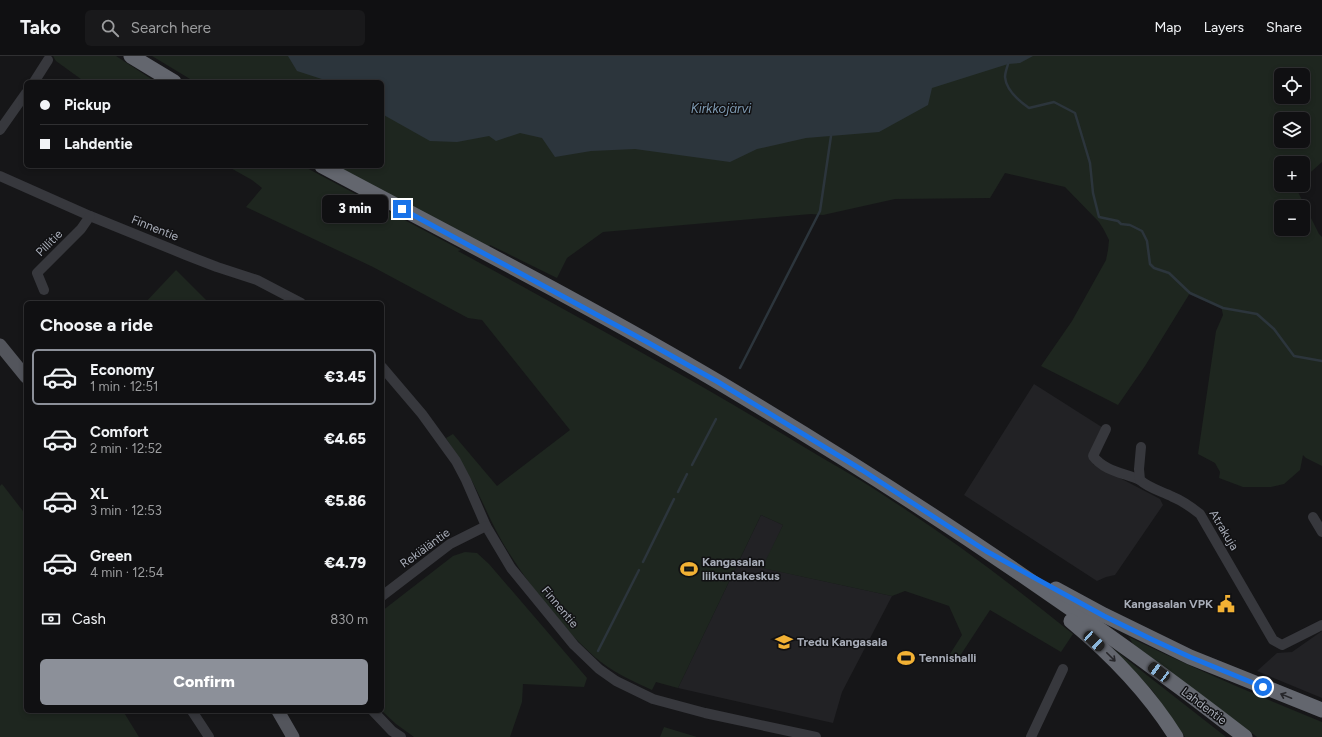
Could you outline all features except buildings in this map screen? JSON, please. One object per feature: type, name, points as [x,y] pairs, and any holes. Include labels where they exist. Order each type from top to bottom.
[{"type":"highway","points":[[132,57],[171,80]]},
{"type":"highway","name":"Lahdentie","points":[[326,168],[633,334],[718,382],[862,470],[986,551],[1148,663],[1245,737]]},
{"type":"highway","points":[[986,551],[1104,616],[1153,640],[1196,660],[1322,710]]},
{"type":"highway","points":[[986,551],[1084,632],[1113,659],[1141,688],[1176,737]]},
{"type":"main road","points":[[0,345],[24,375]]},
{"type":"main road","points":[[279,713],[293,737]]},
{"type":"street","points":[[35,80],[48,60]]},
{"type":"street","points":[[0,130],[24,96]]},
{"type":"street","name":"Finnentie","points":[[0,176],[90,216],[216,267],[257,280],[297,301]]},
{"type":"street","name":"Pillitie","points":[[44,290],[37,273],[81,229],[90,216]]},
{"type":"street","name":"Finnentie","points":[[384,369],[422,414],[456,461],[486,526],[511,568],[574,645],[599,668],[616,680],[653,698],[681,707],[816,737]]},
{"type":"street","name":"Atrakuja","points":[[1106,429],[1093,456],[1097,461],[1112,470],[1140,480],[1148,487],[1173,496],[1200,514],[1273,640],[1282,646],[1322,625]]},
{"type":"street","points":[[1140,480],[1139,469],[1141,446]]},
{"type":"street","points":[[1313,517],[1322,532]]},
{"type":"street","name":"Rekiäläntie","points":[[384,594],[450,544],[486,526]]},
{"type":"street","points":[[1031,737],[1063,669]]},
{"type":"street","points":[[193,713],[209,737]]},
{"type":"street","points":[[375,713],[392,731],[401,737]]},
{"type":"shaded area","points":[[53,56],[116,56],[153,80],[82,80],[56,61]]},
{"type":"shaded area","points":[[152,56],[1322,56],[1322,162],[1310,173],[1310,156],[1274,156],[1274,192],[1298,192],[1302,200],[1274,200],[1274,236],[1310,236],[1310,216],[1322,237],[1322,466],[1303,455],[1300,470],[1284,484],[1271,487],[1243,487],[1219,478],[1220,472],[1215,463],[1198,454],[1216,331],[1223,315],[1221,306],[1190,293],[1145,366],[1118,405],[1041,366],[1072,321],[1106,260],[1108,250],[1109,240],[1099,222],[1065,187],[1005,173],[990,198],[895,199],[823,215],[811,214],[603,232],[567,258],[557,278],[490,245],[488,248],[339,168],[384,168],[384,80],[192,80]]},
{"type":"shaded area","points":[[231,168],[307,168],[461,250],[458,251],[589,323],[761,421],[872,488],[963,549],[1073,634],[1061,652],[990,610],[958,659],[950,654],[962,635],[949,606],[905,591],[892,596],[762,568],[783,525],[761,515],[678,688],[656,682],[652,690],[619,674],[601,662],[563,626],[528,582],[503,543],[462,463],[446,438],[453,434],[497,486],[570,430],[482,320],[468,318],[373,267],[246,207],[262,188],[252,180]]},
{"type":"shaded area","points":[[176,270],[207,301],[147,301]]},
{"type":"shaded area","points":[[1034,384],[1108,431],[1093,464],[1160,499],[1163,505],[1115,575],[1097,581],[964,495]]},
{"type":"shaded area","points":[[2,484],[24,512],[24,713],[124,713],[139,737],[0,737],[0,486]]},
{"type":"shaded area","name":"Tredu Kangasala","points":[[761,515],[783,525],[763,568],[892,596],[842,692],[833,723],[678,688]]},
{"type":"shaded area","points":[[465,552],[477,553],[489,564],[587,678],[584,687],[523,684],[522,702],[510,737],[414,737],[384,713],[384,609],[453,556]]},
{"type":"shaded area","points":[[1322,631],[1322,698],[1257,671],[1277,653],[1292,652]]},
{"type":"shaded area","points":[[1129,637],[1177,660],[1322,722],[1322,737],[1257,737],[1133,644]]},
{"type":"shaded area","points":[[1111,647],[1226,737],[1185,737],[1152,690]]},
{"type":"shaded area","points":[[664,727],[697,737],[660,737]]},
{"type":"water","name":"Kirkkojärvi","points":[[288,56],[1033,56],[1020,63],[1008,64],[932,88],[928,105],[879,132],[806,138],[757,149],[730,162],[635,149],[591,151],[555,157],[542,138],[520,133],[496,141],[489,136],[457,142],[430,141],[384,115],[384,80],[325,80],[297,71]]},
{"type":"waterway","points":[[1008,64],[1005,77],[1010,91],[1017,99],[1029,108],[1054,102],[1075,113],[1090,163],[1093,193],[1099,217],[1118,221],[1121,224],[1130,225],[1142,231],[1147,241],[1150,264],[1154,268],[1169,273],[1190,293],[1223,308],[1257,314],[1274,329],[1294,356],[1322,361]]},
{"type":"waterway","points":[[740,368],[820,211],[831,136]]},
{"type":"waterway","points":[[692,465],[716,419]]},
{"type":"waterway","points":[[678,492],[687,474]]},
{"type":"waterway","points":[[643,562],[674,499]]},
{"type":"waterway","points":[[598,651],[639,570]]},
{"type":"place","name":"Kangasalan liikuntakeskus","points":[[689,569]]},
{"type":"place","name":"Kangasalan VPK","points":[[1226,604]]},
{"type":"place","name":"Tredu Kangasala","points":[[784,642]]},
{"type":"place","name":"Tennishalli","points":[[906,658]]},
{"type":"route","points":[[402,209],[718,382],[862,470],[986,551],[1104,616],[1190,657],[1263,687]]}]
